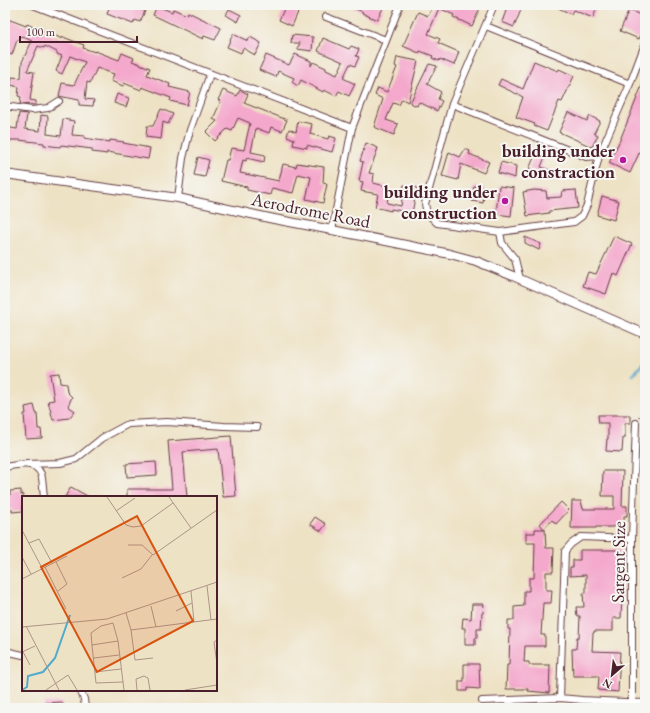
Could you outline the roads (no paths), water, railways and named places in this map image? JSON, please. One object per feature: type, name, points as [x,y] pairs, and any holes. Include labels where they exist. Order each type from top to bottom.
[{"type":"street","points":[[33,5],[352,128]]},
{"type":"street","points":[[332,230],[352,128],[400,5]]},
{"type":"street","points":[[494,5],[452,104],[425,204],[427,214],[437,223],[500,232],[574,222],[582,216],[587,206],[599,156],[630,84],[645,44]]},
{"type":"street","points":[[326,17],[386,40]]},
{"type":"street","points":[[486,26],[630,84]]},
{"type":"street","points":[[178,198],[190,130],[210,74]]},
{"type":"street","points":[[5,106],[32,110],[48,108],[59,101]]},
{"type":"street","points":[[452,104],[586,157],[599,156]]},
{"type":"street","name":"Aerodrome Road","points":[[5,174],[178,198],[274,219],[450,254],[476,261],[520,279],[645,334]]},
{"type":"street","points":[[500,232],[502,243],[515,259],[520,279]]},
{"type":"street","points":[[5,467],[26,464],[60,463],[76,459],[102,438],[128,424],[167,422],[257,427]]},
{"type":"street","name":"Sargent Size","points":[[632,702],[632,539],[636,423]]},
{"type":"street","points":[[26,464],[35,468],[41,474],[44,496]]},
{"type":"street","points":[[560,698],[565,551],[571,544],[581,537],[632,539]]},
{"type":"street","points":[[5,651],[22,655]]},
{"type":"street","points":[[80,691],[84,699],[85,708]]},
{"type":"street","points":[[482,701],[560,698],[645,703]]},
{"type":"street","points":[[511,700],[512,708]]},
{"type":"street","points":[[582,700],[582,708]]},
{"type":"waterway","points":[[633,375],[645,361]]},
{"type":"place","name":"building under constraction","points":[[623,160]]},
{"type":"place","name":"building under construction","points":[[505,201]]}]
